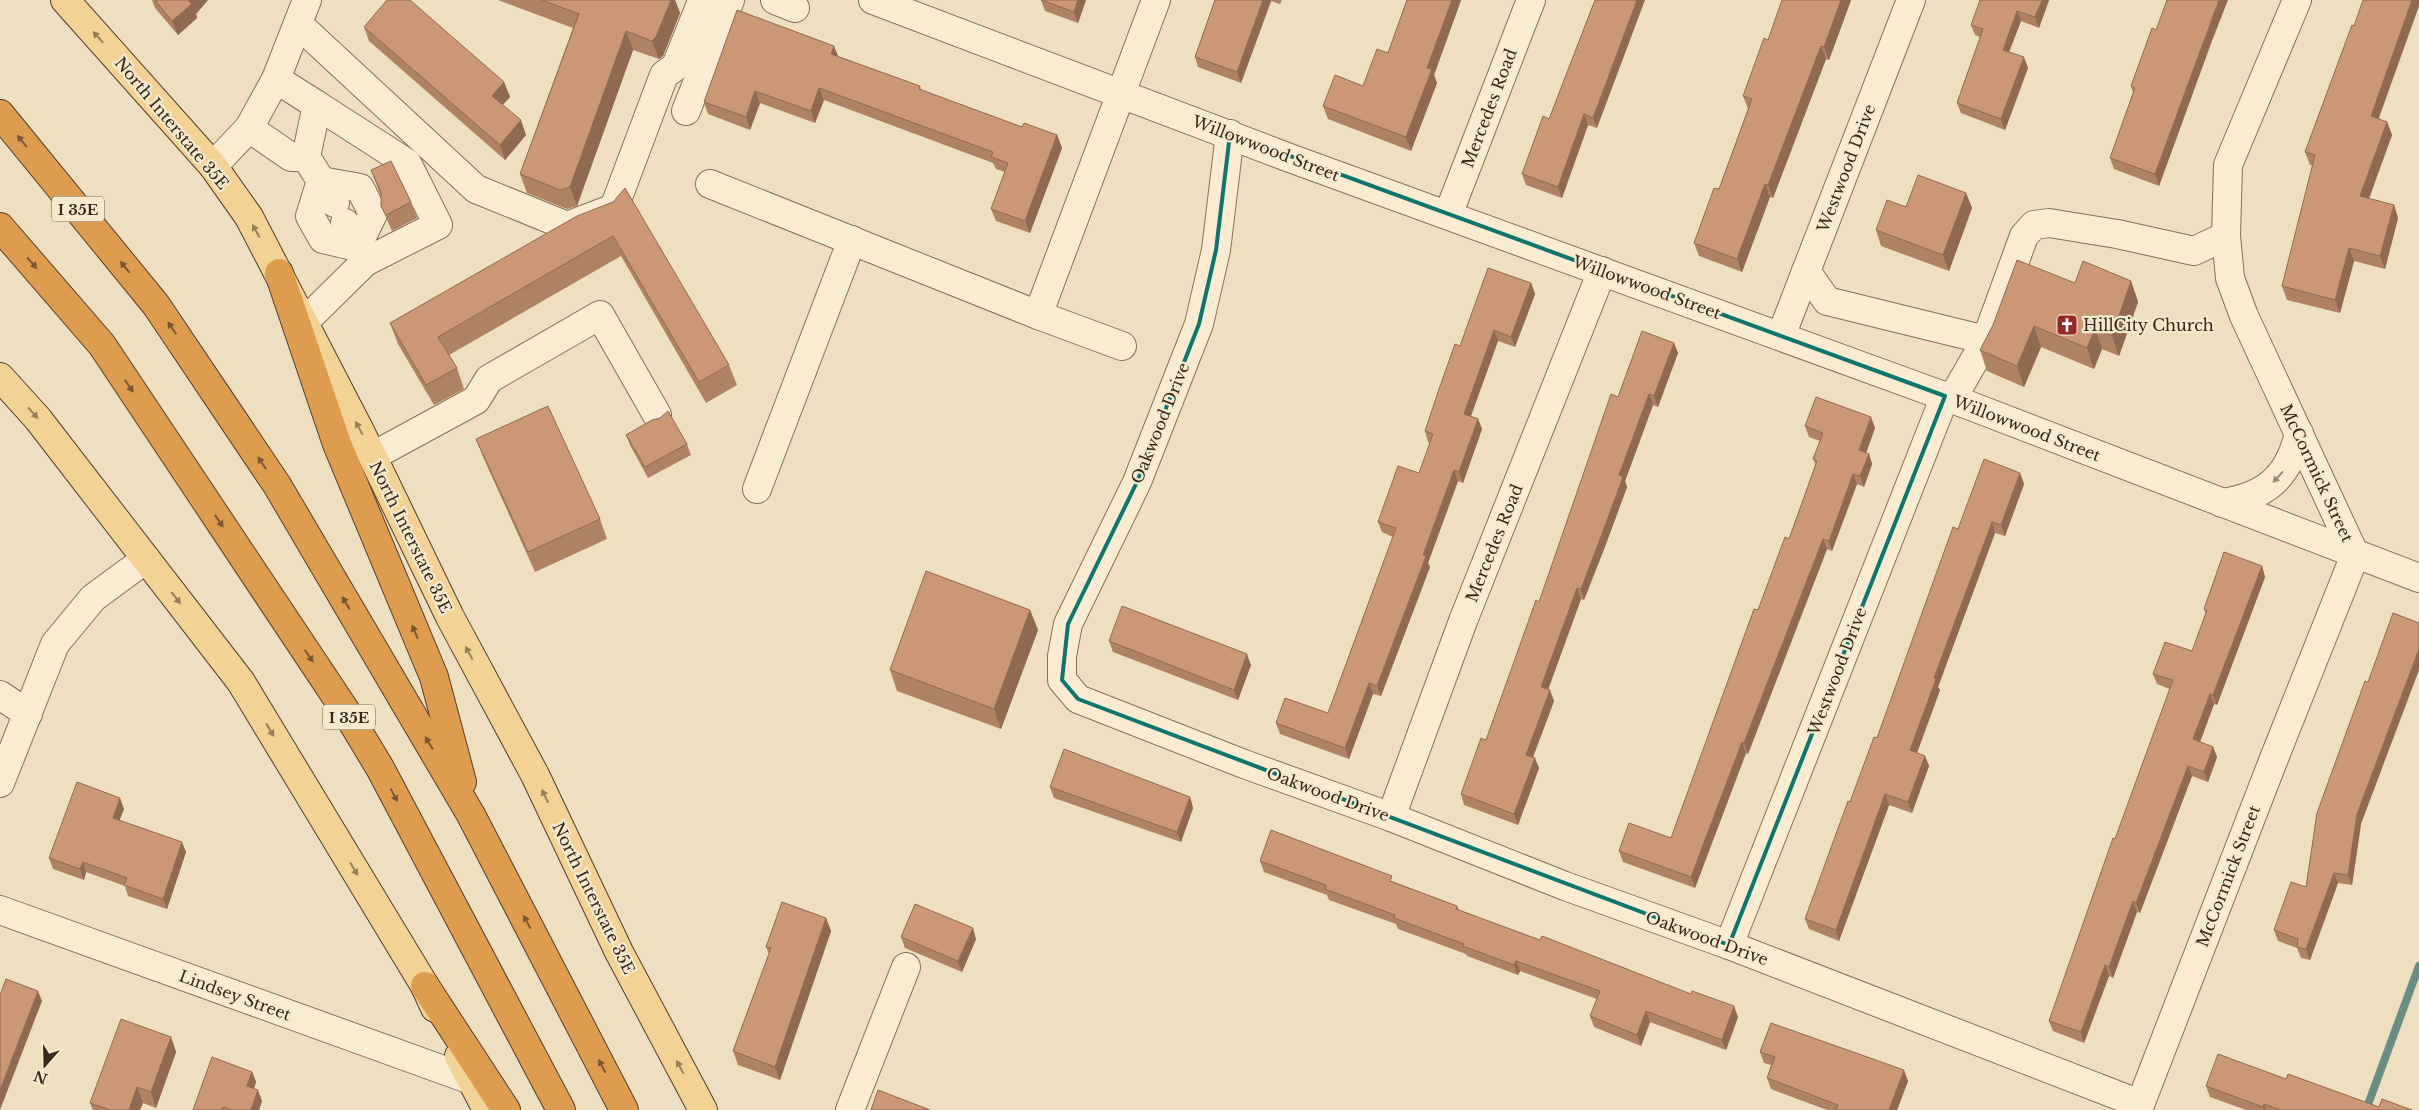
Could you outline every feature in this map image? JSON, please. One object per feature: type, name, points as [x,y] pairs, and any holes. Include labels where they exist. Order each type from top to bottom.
[{"type":"highway","name":"I 35E","points":[[0,114],[161,313],[277,485],[471,815],[624,1110]]},
{"type":"highway","name":"I 35E","points":[[0,226],[102,345],[345,710],[380,768],[561,1110]]},
{"type":"highway","points":[[280,273],[301,325],[337,444],[434,677],[471,815]]},
{"type":"highway","points":[[425,986],[506,1110]]},
{"type":"main road","name":"North Interstate 35E","points":[[65,0],[212,166],[249,217],[280,273]]},
{"type":"main road","name":"North Interstate 35E","points":[[301,325],[372,456],[450,617],[535,775],[619,952],[703,1110]]},
{"type":"main road","points":[[0,377],[38,419],[241,682],[425,986],[487,1110]]},
{"type":"street","points":[[212,166],[249,128],[276,79],[303,12],[476,189],[568,226],[614,208],[664,75],[676,66],[701,0]]},
{"type":"street","points":[[686,112],[730,0]]},
{"type":"street","name":"Willowwood Street","points":[[873,0],[1448,215],[1954,399],[2355,555],[2419,578]]},
{"type":"street","points":[[1038,315],[1156,0]]},
{"type":"street","name":"Mercedes Road","points":[[1448,215],[1531,0]]},
{"type":"street","name":"Westwood Drive","points":[[1781,336],[1911,0]]},
{"type":"street","name":"McCormick Street","points":[[2139,1107],[2272,761],[2355,555],[2241,309],[2230,278],[2226,236],[2228,164],[2297,0]]},
{"type":"street","points":[[276,79],[407,163],[438,225],[345,223]]},
{"type":"street","points":[[317,105],[306,157],[345,223]]},
{"type":"street","points":[[249,128],[291,157],[306,157]]},
{"type":"street","name":"Oakwood Drive","points":[[1230,134],[1216,250],[1200,324],[1136,482],[1068,624],[1062,656],[1062,680],[1078,699],[1244,764],[1392,817],[1565,886],[1730,945],[2139,1107]]},
{"type":"street","points":[[710,184],[1038,315],[1122,346]]},
{"type":"street","points":[[301,325],[345,223]]},
{"type":"street","points":[[1954,399],[1956,392],[1986,340],[2024,236],[2034,225],[2049,223],[2117,234],[2194,251],[2226,236]]},
{"type":"street","points":[[757,489],[852,240]]},
{"type":"street","name":"Mercedes Road","points":[[1392,817],[1463,622],[1602,271]]},
{"type":"street","points":[[1806,271],[1827,301],[1986,340]]},
{"type":"street","points":[[372,456],[476,400],[489,379],[600,315],[657,415]]},
{"type":"street","name":"Westwood Drive","points":[[1730,945],[1954,399]]},
{"type":"street","points":[[2222,503],[2239,501],[2256,495],[2270,485],[2289,462],[2299,433]]},
{"type":"street","points":[[0,783],[55,644],[77,615],[93,598],[146,559]]},
{"type":"street","points":[[0,695],[28,714]]},
{"type":"street","name":"Lindsey Street","points":[[0,910],[471,1080]]},
{"type":"street","points":[[850,1110],[906,968]]},
{"type":"highlighted area","points":[[1230,134],[1945,396],[1729,945],[1078,699],[1062,680],[1068,624],[1137,482],[1199,324],[1216,250]]},
{"type":"building","points":[[155,0],[190,0],[192,4],[172,21]]},
{"type":"building","points":[[387,0],[410,0],[504,82],[492,96],[521,120],[500,145],[364,27]]},
{"type":"building","points":[[542,0],[671,0],[656,37],[652,41],[626,31],[570,187],[560,190],[520,174],[579,14]]},
{"type":"building","points":[[1041,0],[1078,0],[1074,12]]},
{"type":"building","points":[[1215,0],[1263,0],[1237,72],[1195,57]]},
{"type":"building","points":[[1407,0],[1452,0],[1427,68],[1432,69],[1406,137],[1323,106],[1335,75],[1363,86],[1377,49],[1388,53]]},
{"type":"building","points":[[1595,0],[1637,0],[1593,118],[1584,114],[1558,187],[1522,174],[1543,116],[1549,119]]},
{"type":"building","points":[[1782,0],[1841,0],[1824,47],[1821,46],[1768,185],[1765,184],[1737,259],[1694,243],[1714,188],[1719,189],[1752,99],[1743,96],[1764,38],[1768,40]]},
{"type":"building","points":[[1980,0],[2042,0],[2035,17],[2017,11],[2003,50],[2024,57],[2001,119],[1957,103],[1983,29],[1971,25]]},
{"type":"building","points":[[2167,0],[2219,0],[2155,174],[2110,158],[2135,88],[2131,86],[2152,28],[2156,30]]},
{"type":"building","points":[[2363,0],[2412,0],[2371,116],[2387,122],[2360,196],[2394,205],[2380,256],[2349,248],[2335,300],[2282,286],[2315,155],[2305,152]]},
{"type":"building","points":[[737,10],[834,46],[831,54],[920,86],[919,89],[1022,127],[1024,123],[1057,135],[1025,221],[991,209],[1008,163],[991,157],[993,152],[819,88],[811,111],[755,91],[746,117],[704,102]]},
{"type":"building","points":[[391,161],[411,202],[386,215],[381,206],[381,192],[371,170]]},
{"type":"building","points":[[1918,175],[1966,193],[1943,255],[1876,230],[1887,200],[1906,207]]},
{"type":"building","points":[[625,188],[729,365],[699,382],[613,236],[438,337],[457,368],[426,385],[390,323],[577,216],[613,202]]},
{"type":"building","name":"HillCity Church","points":[[2017,260],[2075,283],[2083,261],[2131,281],[2112,336],[2095,329],[2087,348],[2034,326],[2017,366],[1980,350],[1993,325]]},
{"type":"building","points":[[1488,268],[1531,283],[1511,337],[1494,330],[1464,414],[1478,419],[1459,472],[1454,470],[1423,555],[1426,556],[1377,686],[1369,683],[1345,748],[1276,723],[1285,698],[1328,713],[1396,528],[1378,522],[1398,466],[1419,473],[1433,434],[1425,431],[1439,389],[1455,344],[1460,346]]},
{"type":"building","points":[[1642,331],[1674,343],[1654,396],[1649,394],[1619,475],[1623,477],[1602,534],[1581,589],[1577,588],[1541,687],[1550,690],[1526,755],[1535,758],[1514,814],[1461,794],[1481,738],[1486,740],[1536,600],[1539,602],[1611,394],[1618,397]]},
{"type":"building","points":[[1816,397],[1871,417],[1859,450],[1869,454],[1860,476],[1853,474],[1829,541],[1823,539],[1744,743],[1742,742],[1691,877],[1619,851],[1629,823],[1671,838],[1754,609],[1758,610],[1785,537],[1789,539],[1817,461],[1813,459],[1823,433],[1805,426]]},
{"type":"building","points":[[548,406],[600,519],[528,552],[476,439]]},
{"type":"building","points":[[668,411],[687,444],[645,467],[626,435],[652,420],[660,418]]},
{"type":"building","points":[[1984,459],[2020,473],[2001,525],[1992,522],[1934,678],[1936,679],[1910,750],[1925,756],[1908,802],[1885,794],[1836,930],[1805,919],[1848,801],[1850,802],[1874,737],[1877,738],[1953,527],[1958,529]]},
{"type":"building","points":[[2224,552],[2262,566],[2213,695],[2210,694],[2193,739],[2213,747],[2204,772],[2188,766],[2136,903],[2133,901],[2109,967],[2105,965],[2081,1032],[2049,1021],[2113,838],[2115,839],[2173,680],[2153,674],[2165,642],[2192,651],[2207,610],[2204,609]]},
{"type":"building","points":[[926,571],[1030,610],[994,709],[890,670]]},
{"type":"building","points":[[1122,606],[1247,654],[1234,690],[1109,641]]},
{"type":"building","points":[[2393,613],[2419,623],[2419,649],[2357,814],[2348,875],[2334,873],[2306,949],[2297,947],[2298,939],[2274,930],[2291,882],[2306,887],[2317,813],[2365,681],[2368,682]]},
{"type":"building","points":[[1064,749],[1190,797],[1177,832],[1050,787]]},
{"type":"building","points":[[77,782],[120,798],[113,818],[182,842],[163,899],[124,885],[127,878],[83,862],[80,869],[49,858]]},
{"type":"building","points":[[1271,830],[1392,876],[1390,881],[1457,906],[1456,909],[1540,940],[1542,936],[1691,994],[1692,991],[1734,1006],[1722,1040],[1646,1011],[1637,1035],[1590,1016],[1600,991],[1516,961],[1514,965],[1463,946],[1464,944],[1394,918],[1395,915],[1325,889],[1326,885],[1260,861]]},
{"type":"building","points":[[782,902],[826,918],[775,1067],[733,1051],[771,948],[766,947]]},
{"type":"building","points":[[915,904],[973,928],[958,961],[901,937]]},
{"type":"building","points":[[6,979],[38,991],[0,1090],[0,995]]},
{"type":"building","points":[[121,1019],[171,1037],[151,1092],[137,1087],[129,1110],[110,1110],[90,1103]]},
{"type":"building","points":[[1771,1023],[1904,1070],[1889,1110],[1836,1110],[1838,1105],[1767,1078],[1775,1057],[1760,1052]]},
{"type":"building","points":[[2218,1054],[2286,1079],[2288,1074],[2379,1107],[2382,1099],[2412,1110],[2281,1110],[2264,1104],[2263,1107],[2206,1086]]},
{"type":"building","points":[[212,1057],[252,1072],[247,1086],[258,1090],[251,1110],[232,1110],[223,1107],[222,1110],[193,1110]]},
{"type":"building","points":[[878,1090],[930,1110],[871,1110]]},
{"type":"waterway","points":[[2366,1110],[2419,966]]},
{"type":"place","name":"HillCity Church","points":[[2067,325]]}]
